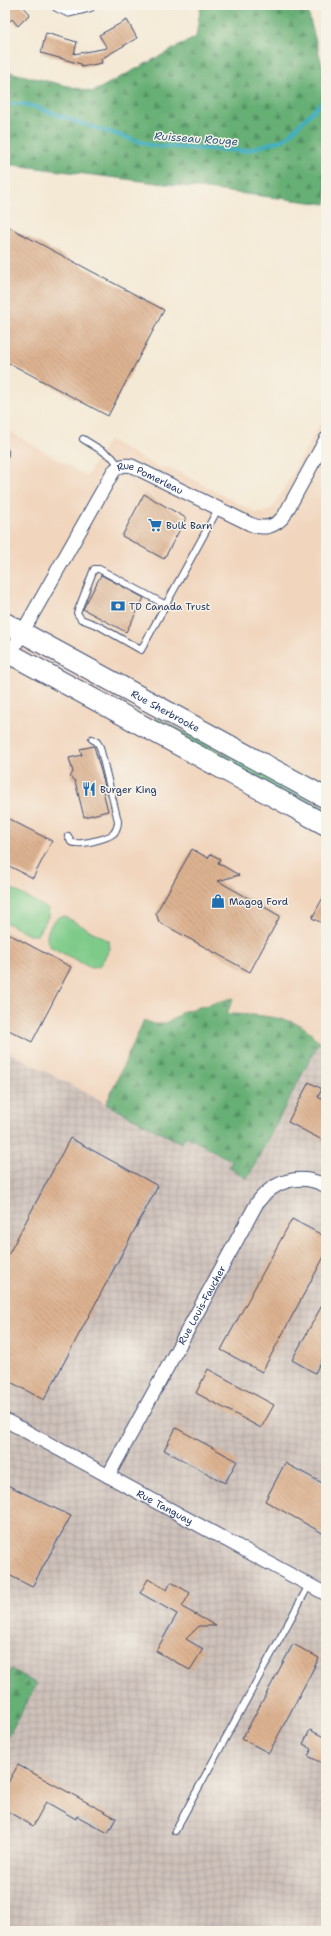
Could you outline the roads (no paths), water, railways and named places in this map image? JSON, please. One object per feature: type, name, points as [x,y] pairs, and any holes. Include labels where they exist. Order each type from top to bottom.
[{"type":"main road","name":"Rue Sherbrooke","points":[[13,628],[326,798]]},
{"type":"main road","points":[[7,656],[326,825]]},
{"type":"street","points":[[58,5],[69,10],[89,5]]},
{"type":"street","name":"Rue Pomerleau","points":[[7,656],[13,628],[113,472],[120,467],[132,466],[255,526],[265,527],[275,524],[284,516],[324,447]]},
{"type":"street","name":"Rue Louis-Faucher","points":[[108,1476],[178,1345],[260,1199],[270,1189],[287,1180],[310,1180],[326,1186]]},
{"type":"street","name":"Rue Tanguay","points":[[5,1420],[326,1594]]},
{"type":"lane","points":[[83,439],[112,457],[120,467]]},
{"type":"lane","points":[[166,605],[99,569],[92,570],[85,595],[78,609],[79,617],[99,626],[141,650],[166,605],[218,509]]},
{"type":"lane","points":[[68,836],[71,842],[79,844],[110,836],[117,829],[118,821],[100,747],[97,742],[92,739]]},
{"type":"lane","points":[[175,1831],[309,1585]]},
{"type":"waterway","name":"Ruisseau Rouge","points":[[5,104],[23,104],[36,107],[83,124],[154,146],[245,151],[285,139],[326,98]]},
{"type":"place","name":"Bulk Barn","points":[[155,525]]},
{"type":"place","name":"TD Canada Trust","points":[[118,606]]},
{"type":"place","name":"Burger King","points":[[89,789]]},
{"type":"place","name":"Magog Ford","points":[[218,901]]}]
